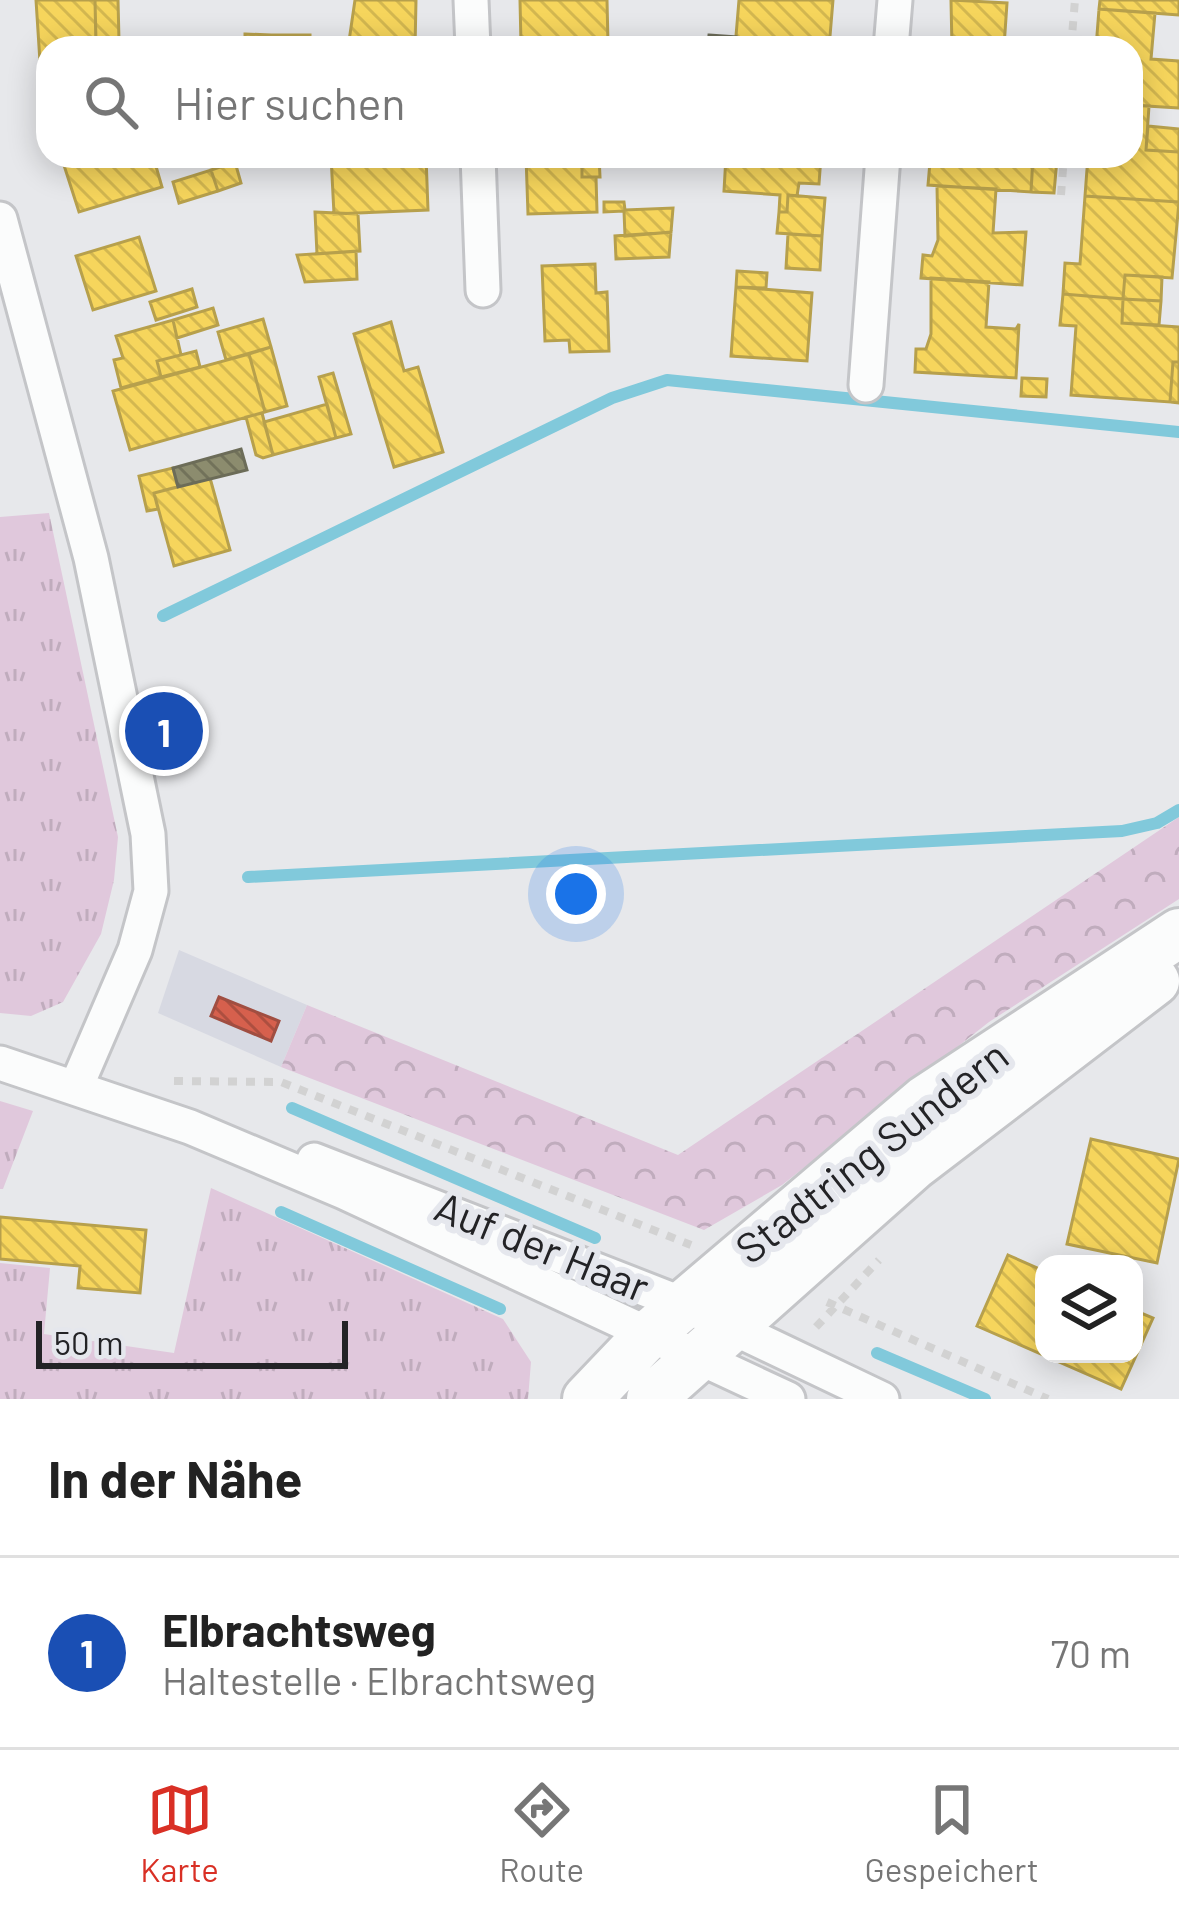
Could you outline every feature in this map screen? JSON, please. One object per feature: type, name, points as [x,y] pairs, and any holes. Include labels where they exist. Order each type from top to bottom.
[{"type":"main road","name":"Stadtring Sundern","points":[[587,1399],[646,1336],[925,1100],[1179,933]]},
{"type":"main road","name":"Stadtring Sundern","points":[[651,1399],[930,1152],[1179,963]]},
{"type":"street","points":[[471,0],[472,36]]},
{"type":"street","points":[[892,36],[895,0]]},
{"type":"street","points":[[478,168],[483,290]]},
{"type":"street","points":[[866,385],[882,168]]},
{"type":"street","points":[[0,219],[6,258],[91,558],[148,834],[151,891],[135,950],[76,1087]]},
{"type":"street","name":"Auf der Haar","points":[[0,1063],[190,1126],[349,1169],[683,1304],[882,1399]]},
{"type":"street","name":"Auf der Haar","points":[[190,1126],[365,1201],[694,1359],[788,1399]]},
{"type":"path","points":[[1073,36],[1075,0]]},
{"type":"path","points":[[1061,195],[1063,168]]},
{"type":"path","points":[[168,1081],[281,1082],[707,1252]]},
{"type":"path","points":[[817,1326],[839,1307],[1048,1399]]},
{"type":"shaded area","points":[[179,950],[307,1005],[281,1067],[158,1013]]},
{"type":"green space","points":[[49,513],[118,837],[101,934],[63,1002],[31,1016],[0,1013],[0,517]]},
{"type":"green space","points":[[1179,817],[1179,899],[989,1022],[782,1185],[704,1230],[281,1067],[307,1005],[678,1155]]},
{"type":"green space","points":[[0,1101],[33,1111],[3,1189],[0,1189]]},
{"type":"green space","points":[[211,1188],[503,1319],[531,1362],[528,1399],[0,1399],[0,1263],[50,1268],[44,1334],[174,1353]]},
{"type":"building: Wohnen","points":[[36,0],[95,0],[96,36],[38,36]]},
{"type":"building: Wohnen","points":[[95,0],[118,0],[119,36],[96,36]]},
{"type":"building: Wohnen","points":[[355,0],[416,0],[415,36],[350,36]]},
{"type":"building: Wohnen","points":[[520,0],[607,0],[608,36],[521,36]]},
{"type":"building: Wohnen","points":[[739,0],[833,0],[830,36],[736,36]]},
{"type":"building: Wohnen","points":[[951,0],[1007,3],[1005,36],[952,36]]},
{"type":"building: Wohnen","points":[[1100,0],[1179,0],[1179,15],[1099,9]]},
{"type":"building: Wohnen","points":[[1099,9],[1155,13],[1151,59],[1179,61],[1179,108],[1143,106],[1143,36],[1097,36]]},
{"type":"building: Wohnen","points":[[1143,106],[1149,106],[1146,150],[1179,152],[1179,202],[1085,196],[1087,168],[1143,168]]},
{"type":"building: Wohnen","points":[[1148,126],[1179,129],[1179,152],[1146,150]]},
{"type":"building: Wohnen","points":[[65,168],[156,168],[162,187],[79,212]]},
{"type":"building: Wohnen","points":[[237,168],[241,183],[218,191],[211,170]]},
{"type":"building: Wohnen","points":[[332,168],[426,168],[428,210],[334,214]]},
{"type":"building: Wohnen","points":[[526,168],[582,168],[582,177],[596,177],[597,212],[528,214]]},
{"type":"building: Wohnen","points":[[582,168],[600,168],[600,177],[582,177]]},
{"type":"building: Wohnen","points":[[725,168],[820,168],[819,184],[799,183],[797,196],[788,195],[787,212],[779,212],[780,195],[724,191]]},
{"type":"building: Wohnen","points":[[929,168],[1032,168],[1031,192],[928,185]]},
{"type":"building: Wohnen","points":[[1032,168],[1056,168],[1054,193],[1031,192]]},
{"type":"building: Wohnen","points":[[211,170],[218,191],[179,203],[173,182]]},
{"type":"building: Wohnen","points":[[937,186],[996,189],[993,233],[1026,232],[1022,285],[921,278],[923,255],[932,256],[938,240]]},
{"type":"building: Wohnen","points":[[788,195],[825,198],[822,236],[777,233],[779,212],[787,212]]},
{"type":"building: Wohnen","points":[[1085,196],[1179,202],[1172,278],[1125,275],[1123,299],[1063,294],[1065,263],[1080,264]]},
{"type":"building: Wohnen","points":[[604,202],[624,202],[625,210],[673,208],[671,232],[625,236],[624,211],[604,212]]},
{"type":"building: Wohnen","points":[[315,212],[358,214],[360,251],[317,254]]},
{"type":"building: Wohnen","points":[[671,232],[669,257],[616,259],[615,236]]},
{"type":"building: Wohnen","points":[[788,234],[822,236],[820,270],[786,268]]},
{"type":"building: Wohnen","points":[[139,237],[156,291],[93,310],[76,256]]},
{"type":"building: Wohnen","points":[[356,251],[357,279],[305,282],[297,255]]},
{"type":"building: Wohnen","points":[[595,264],[596,293],[607,292],[609,351],[570,352],[569,340],[545,341],[542,266]]},
{"type":"building: Wohnen","points":[[737,271],[767,273],[766,288],[736,287]]},
{"type":"building: Wohnen","points":[[1125,275],[1162,277],[1161,301],[1123,299]]},
{"type":"building: Wohnen","points":[[931,278],[989,282],[986,327],[1016,329],[1019,324],[1016,378],[915,372],[916,349],[926,349],[931,334]]},
{"type":"building: Wohnen","points":[[736,287],[812,293],[807,361],[731,356]]},
{"type":"building: Wohnen","points":[[192,289],[197,307],[156,320],[150,302]]},
{"type":"building: Wohnen","points":[[1063,294],[1123,299],[1122,323],[1179,327],[1179,362],[1173,362],[1170,402],[1071,395],[1076,326],[1060,325]]},
{"type":"building: Wohnen","points":[[1123,299],[1161,301],[1159,325],[1122,323]]},
{"type":"building: Wohnen","points":[[213,308],[218,325],[177,338],[173,320]]},
{"type":"building: Wohnen","points":[[263,319],[271,347],[226,360],[218,332]]},
{"type":"building: Wohnen","points":[[173,320],[181,355],[157,361],[161,377],[121,388],[114,360],[123,358],[116,336]]},
{"type":"building: Wohnen","points":[[391,322],[404,371],[418,367],[443,452],[394,467],[354,334]]},
{"type":"building: Wohnen","points":[[271,347],[287,406],[265,412],[249,354]]},
{"type":"building: Wohnen","points":[[196,351],[200,367],[161,377],[157,361]]},
{"type":"building: Wohnen","points":[[249,354],[265,412],[130,450],[113,391]]},
{"type":"building: Wohnen","points":[[1173,362],[1179,362],[1179,403],[1170,402]]},
{"type":"building: Wohnen","points":[[333,373],[351,434],[336,438],[319,377]]},
{"type":"building: Wohnen","points":[[1022,378],[1047,379],[1046,397],[1021,396]]},
{"type":"building: Wohnen","points":[[327,404],[336,438],[273,455],[264,422]]},
{"type":"building: Wohnen","points":[[262,413],[273,455],[263,458],[256,455],[246,417]]},
{"type":"building: Wohnen","points":[[173,468],[178,487],[154,493],[158,509],[147,511],[139,476]]},
{"type":"building: Wohnen","points":[[210,478],[230,550],[174,566],[154,493]]},
{"type":"building: Wohnen","points":[[1091,1139],[1179,1159],[1157,1263],[1143,1260],[1143,1255],[1067,1244]]},
{"type":"building: Wohnen","points":[[0,1217],[146,1230],[140,1293],[78,1288],[80,1266],[0,1259]]},
{"type":"building: Wohnen","points":[[1008,1255],[1035,1267],[1035,1351],[977,1326]]},
{"type":"building: Wohnen","points":[[1143,1314],[1153,1318],[1143,1340]]},
{"type":"building: Wohnen","points":[[1062,1363],[1133,1363],[1121,1389]]},
{"type":"building: Handel","points":[[219,997],[279,1021],[271,1041],[211,1016]]},
{"type":"building: Industrie","points":[[241,449],[247,470],[178,487],[173,468]]},
{"type":"waterway","points":[[163,616],[612,398],[667,380],[1179,432]]},
{"type":"waterway","points":[[248,877],[1122,831],[1157,823],[1179,810]]},
{"type":"waterway","points":[[292,1108],[595,1238]]},
{"type":"waterway","points":[[281,1212],[500,1309]]},
{"type":"waterway","points":[[877,1353],[985,1399]]},
{"type":"place","name":"Elbrachtsweg","points":[[164,731]]}]
